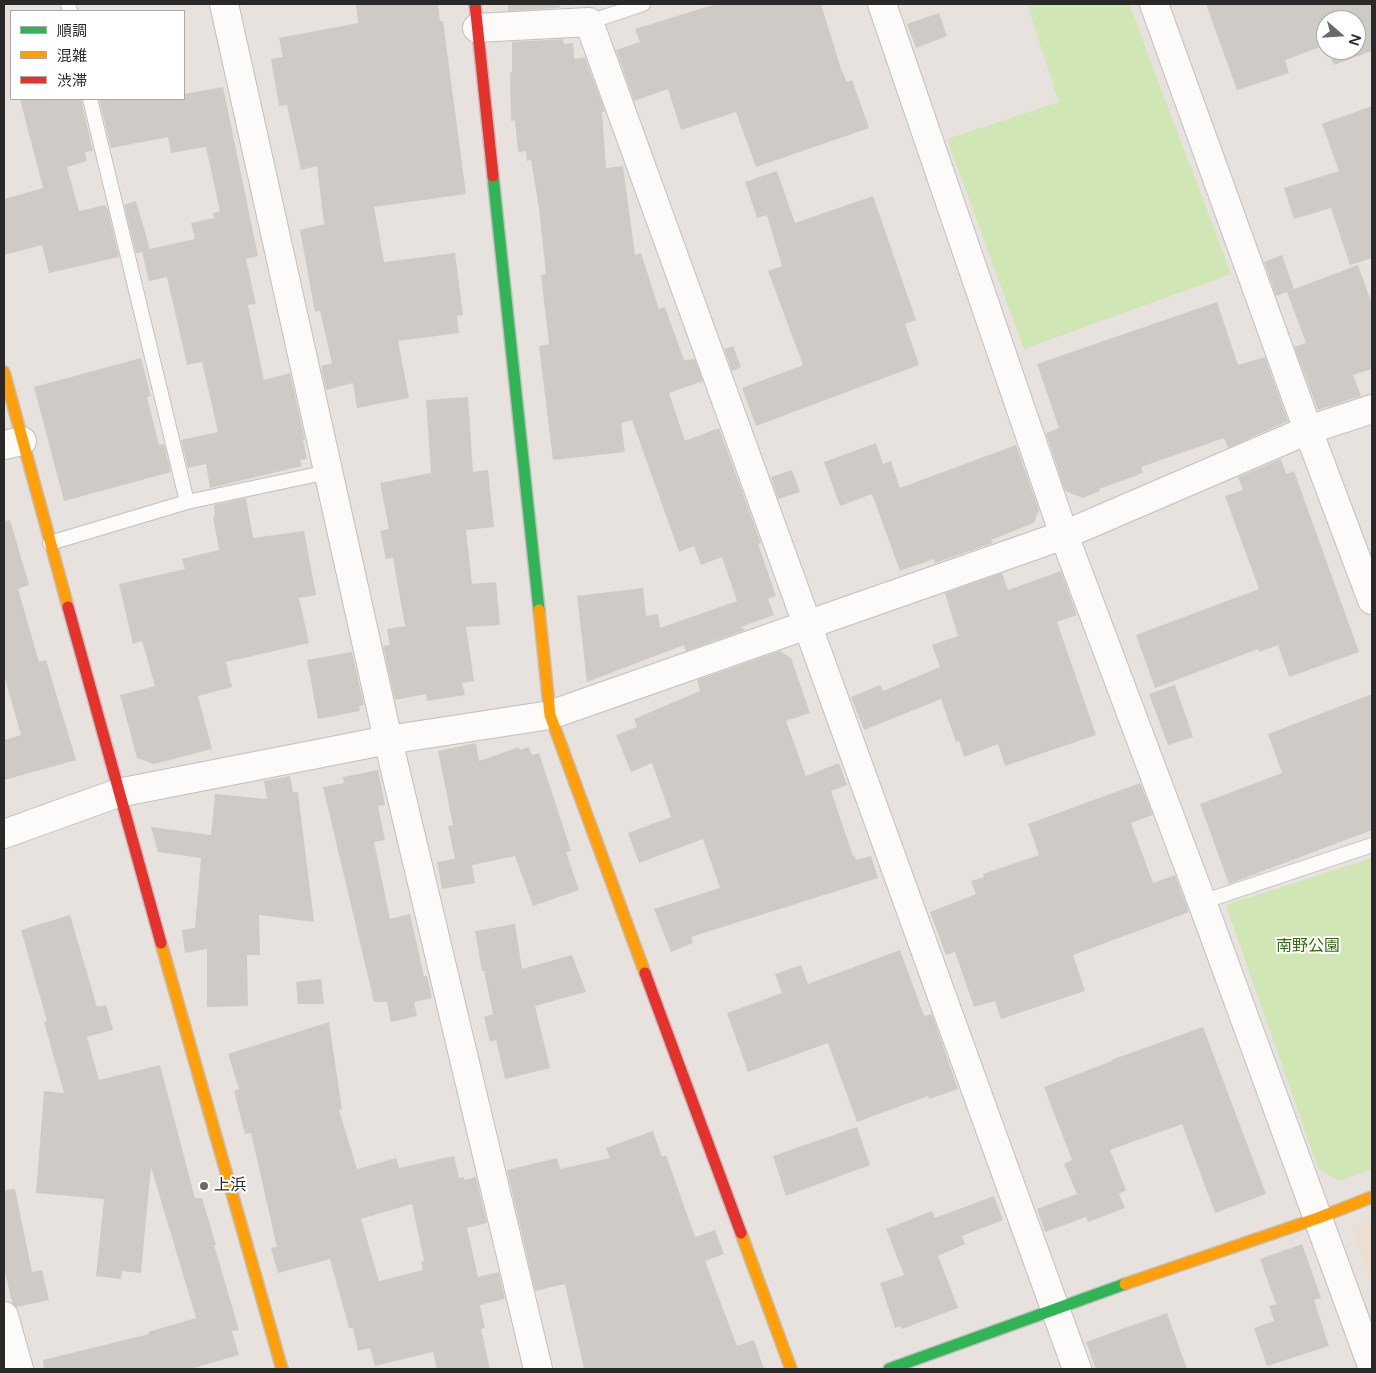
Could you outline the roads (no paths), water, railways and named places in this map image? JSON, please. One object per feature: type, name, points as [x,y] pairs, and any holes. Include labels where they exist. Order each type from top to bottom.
[{"type":"street","points":[[224,4],[388,740],[538,1369]]},
{"type":"street","points":[[882,4],[1064,535],[1202,902],[1372,1366]]},
{"type":"street","points":[[1154,4],[1308,430],[1372,600]]},
{"type":"street","points":[[791,1369],[550,715],[476,16],[589,22],[1077,1369]]},
{"type":"street","points":[[4,372],[13,443],[50,543],[118,794],[282,1369]]},
{"type":"street","points":[[4,834],[118,794],[388,740],[550,715],[1064,535],[1308,430],[1372,409]]},
{"type":"street","points":[[889,1369],[1054,1308],[1318,1218],[1372,1197]]},
{"type":"street","points":[[4,1316],[18,1369]]},
{"type":"lane","points":[[589,22],[643,4]]},
{"type":"lane","points":[[90,100],[186,502]]},
{"type":"lane","points":[[50,543],[186,502],[328,472]]},
{"type":"lane","points":[[1202,902],[1372,845]]},
{"type":"place","name":"上浜","points":[[204,1186]]},
{"type":"park label","name":"南野公園","points":[[1308,947]]}]
